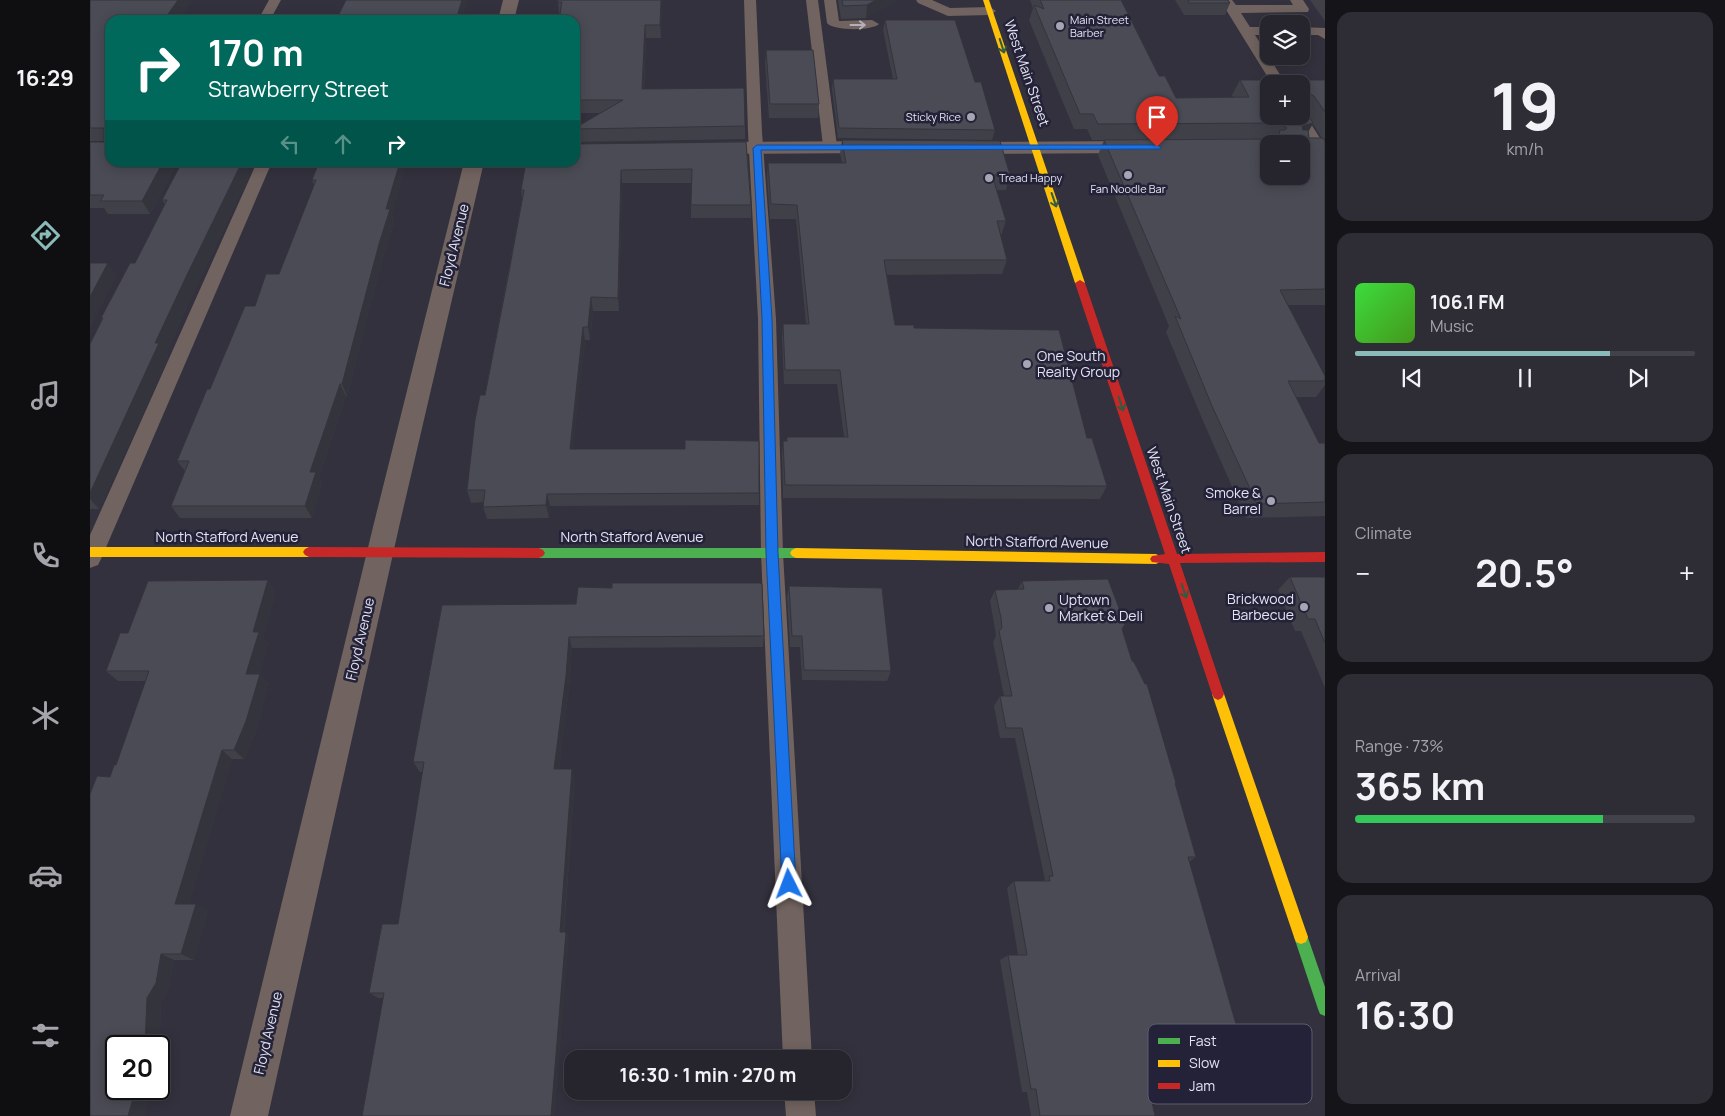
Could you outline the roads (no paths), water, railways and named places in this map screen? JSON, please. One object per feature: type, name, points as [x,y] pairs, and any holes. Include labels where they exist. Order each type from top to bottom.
[{"type":"main road","name":"West Main Street","points":[[988,6],[1325,1008]]},
{"type":"main road","name":"North Stafford Avenue","points":[[91,555],[380,551],[772,553],[1173,559],[1325,557]]},
{"type":"street","points":[[507,15],[511,0]]},
{"type":"street","points":[[690,148],[897,147]]},
{"type":"street","points":[[945,147],[1161,147]]},
{"type":"street","name":"Floyd Avenue","points":[[249,1116],[380,551],[473,167]]},
{"type":"lane","points":[[267,15],[275,0]]},
{"type":"lane","points":[[750,0],[767,319],[772,553],[798,1050]]},
{"type":"lane","points":[[812,0],[830,146]]},
{"type":"lane","points":[[830,0],[833,23],[837,25],[872,24]]},
{"type":"lane","points":[[922,0],[944,17],[988,6]]},
{"type":"lane","points":[[1229,4],[1303,9],[1296,0]]},
{"type":"lane","points":[[1229,4],[1273,75]]},
{"type":"lane","points":[[1246,31],[1260,31]]},
{"type":"lane","points":[[1310,31],[1322,31],[1325,35]]},
{"type":"lane","points":[[1304,125],[1317,149]]},
{"type":"lane","points":[[91,555],[263,167]]},
{"type":"lane","points":[[800,1100],[801,1116]]},
{"type":"place","name":"Main Street Barber","points":[[1060,26]]},
{"type":"place","name":"Sticky Rice","points":[[971,117]]},
{"type":"place","name":"Fan Noodle Bar","points":[[1128,175]]},
{"type":"place","name":"Tread Happy","points":[[989,178]]},
{"type":"place","name":"One South Realty Group","points":[[1027,364]]},
{"type":"place","name":"Smoke & Barrel","points":[[1271,501]]},
{"type":"place","name":"Brickwood Barbecue","points":[[1304,607]]},
{"type":"place","name":"Uptown Market & Deli","points":[[1049,608]]}]
